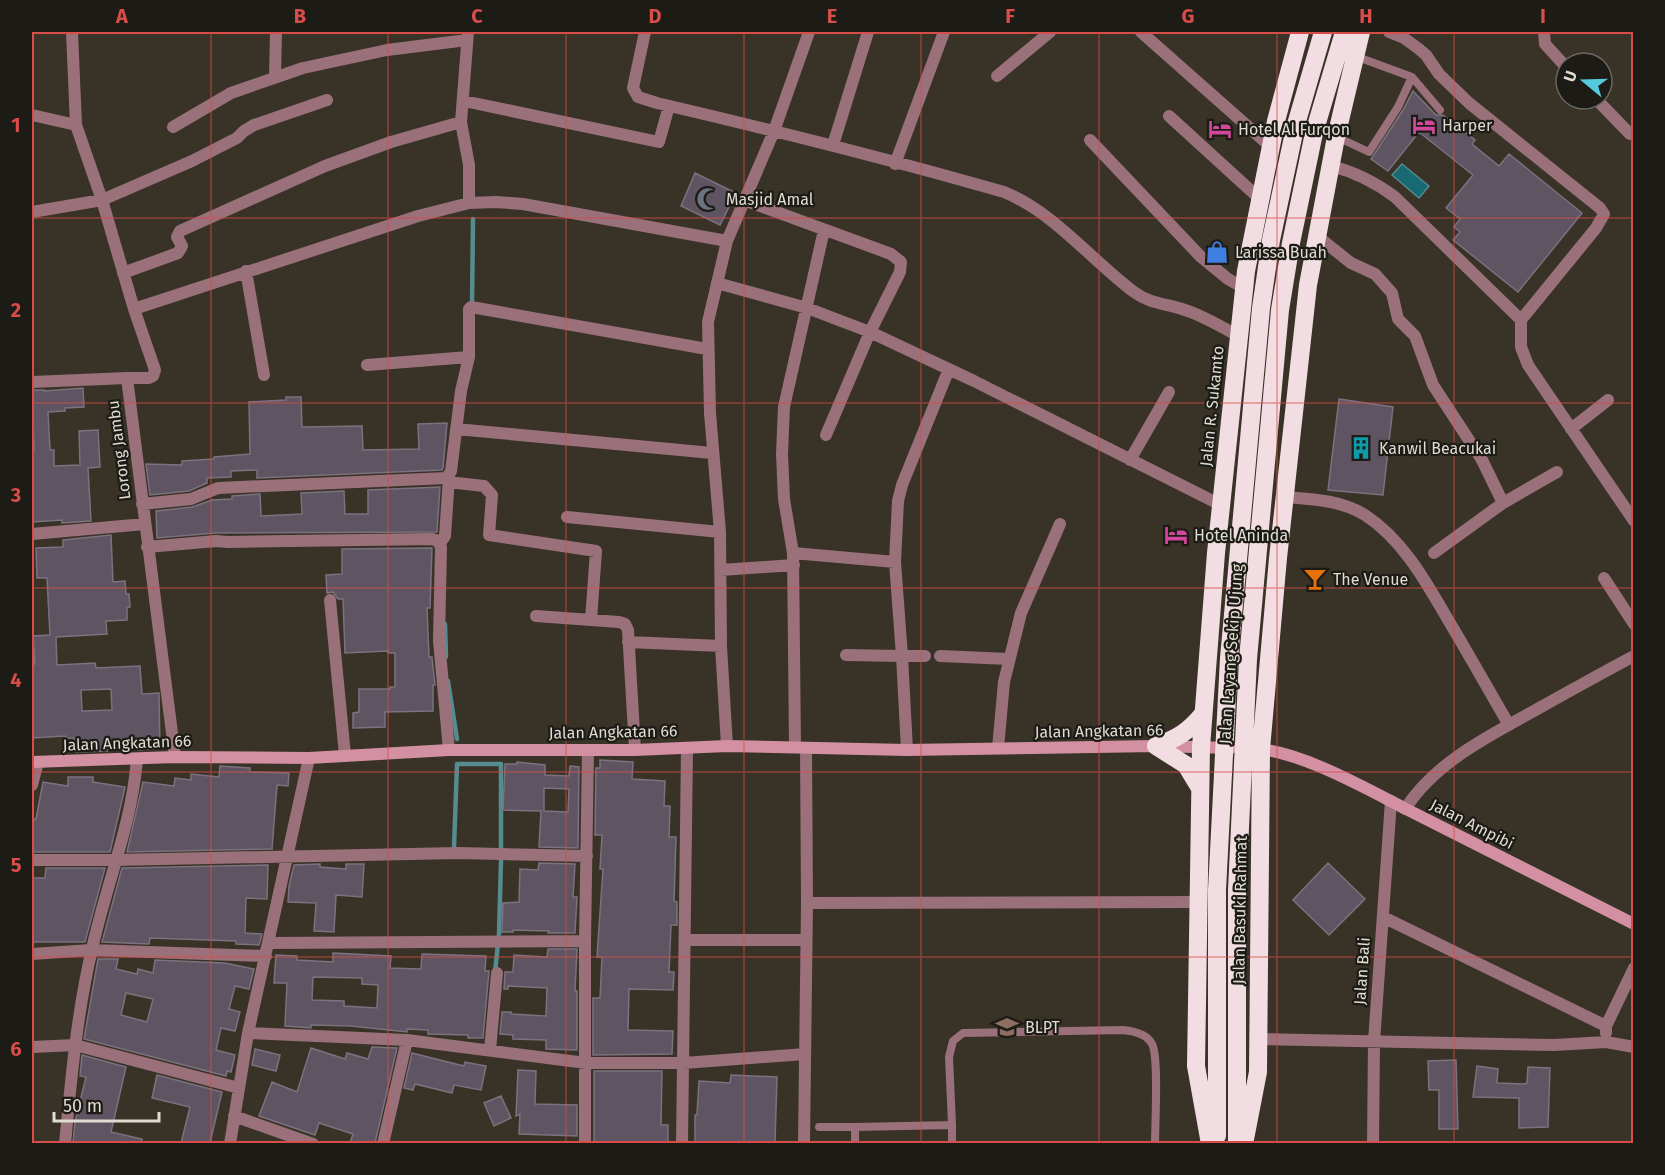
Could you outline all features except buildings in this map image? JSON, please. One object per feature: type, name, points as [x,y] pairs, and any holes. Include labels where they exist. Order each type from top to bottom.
[{"type":"highway","name":"Jalan R. Sukamto","points":[[1200,798],[1199,748],[1220,507],[1244,288],[1271,147],[1300,32]]},
{"type":"highway","name":"Jalan Layang Sekip Ujung","points":[[1217,1143],[1217,890],[1229,658],[1246,460],[1261,308],[1271,240],[1295,128],[1323,32]]},
{"type":"highway","name":"Jalan Layang Sekip Ujung","points":[[1237,1143],[1237,890],[1248,659],[1280,310],[1291,243],[1314,133],[1344,32]]},
{"type":"highway","points":[[1208,663],[1211,687],[1223,705],[1237,710],[1253,698],[1268,675],[1308,285],[1336,137],[1361,32]]},
{"type":"highway","points":[[1220,507],[1223,517],[1231,525],[1263,531],[1275,526],[1283,516]]},
{"type":"highway","name":"Jalan Basuki Rahmat","points":[[1244,1143],[1258,1072],[1262,749],[1268,675]]},
{"type":"highway","points":[[1156,746],[1180,737],[1191,729],[1203,714]]},
{"type":"highway","points":[[1156,746],[1186,765],[1194,776],[1200,798],[1196,1066],[1210,1143]]},
{"type":"highway","points":[[1200,798],[1212,783],[1235,780],[1246,789],[1261,816]]},
{"type":"street","name":"Lorong Jambu","points":[[72,32],[76,125],[102,200],[154,370],[153,376],[149,378],[127,378],[175,757]]},
{"type":"street","points":[[275,77],[276,32]]},
{"type":"street","points":[[645,32],[636,69],[634,92],[642,99],[833,145],[895,164],[995,189],[1018,198],[1050,219],[1134,292],[1154,303],[1192,312],[1239,336]]},
{"type":"street","points":[[727,746],[721,646],[720,532],[712,453],[707,349],[709,314],[727,241],[774,131],[809,32]]},
{"type":"street","points":[[833,145],[868,32]]},
{"type":"street","points":[[895,164],[944,32]]},
{"type":"street","points":[[998,76],[1050,32]]},
{"type":"street","points":[[1141,32],[1271,147]]},
{"type":"street","points":[[1389,32],[1419,49],[1439,74],[1469,103],[1604,213],[1596,228],[1521,320],[1520,340],[1523,356],[1634,521]]},
{"type":"street","points":[[1544,32],[1545,44],[1554,54]]},
{"type":"street","points":[[173,127],[231,93],[303,68],[467,36],[461,122],[469,165],[469,204]]},
{"type":"street","points":[[32,212],[102,200],[192,161],[237,138],[254,124],[327,100]]},
{"type":"street","points":[[464,101],[659,142],[669,106]]},
{"type":"street","points":[[1608,111],[1630,134]]},
{"type":"street","points":[[32,115],[76,125]]},
{"type":"street","points":[[1169,116],[1260,199]]},
{"type":"street","points":[[123,273],[178,253],[182,246],[177,237],[180,231],[304,175],[391,142],[461,122]]},
{"type":"street","points":[[1090,140],[1206,261],[1228,279],[1244,288]]},
{"type":"street","points":[[1331,166],[1360,175],[1395,197],[1521,320]]},
{"type":"street","points":[[744,200],[891,254],[901,262],[900,272],[870,332],[826,435]]},
{"type":"street","points":[[134,309],[418,216],[469,204],[496,202],[523,204],[727,241]]},
{"type":"street","points":[[804,1143],[811,1128],[805,1054],[807,903],[794,559],[784,499],[782,454],[784,407],[824,230]]},
{"type":"street","points":[[1317,236],[1351,263],[1375,274],[1392,293],[1398,319],[1415,336],[1433,385],[1482,460],[1503,503]]},
{"type":"street","points":[[246,271],[264,375]]},
{"type":"street","points":[[717,283],[807,308],[870,332],[949,369],[1220,507]]},
{"type":"street","points":[[455,750],[439,641],[440,543],[446,536],[448,480],[459,429],[469,357],[469,309],[476,307],[707,349]]},
{"type":"street","points":[[367,365],[469,357]]},
{"type":"street","points":[[907,750],[895,562],[896,516],[902,485],[949,369]]},
{"type":"street","points":[[32,382],[127,378]]},
{"type":"street","points":[[1130,460],[1169,392]]},
{"type":"street","points":[[1570,429],[1608,400]]},
{"type":"street","points":[[459,429],[712,453]]},
{"type":"street","points":[[1434,553],[1503,503],[1557,472]]},
{"type":"street","points":[[142,504],[191,499],[218,488],[430,480],[448,480],[484,486],[492,495],[489,535],[597,551],[591,620]]},
{"type":"street","points":[[1285,497],[1326,501],[1346,506],[1365,514],[1398,544],[1420,572],[1509,725]]},
{"type":"street","points":[[567,517],[720,532]]},
{"type":"street","points":[[32,534],[145,524]]},
{"type":"street","points":[[998,748],[1004,682],[1021,614],[1060,524]]},
{"type":"street","points":[[147,547],[216,540],[228,542],[432,539],[440,543]]},
{"type":"street","points":[[721,570],[794,559],[895,562]]},
{"type":"street","points":[[1604,578],[1634,624]]},
{"type":"street","points":[[330,600],[345,754]]},
{"type":"street","points":[[536,616],[626,624],[635,750]]},
{"type":"street","points":[[628,642],[721,646]]},
{"type":"street","points":[[846,655],[925,656]]},
{"type":"street","points":[[940,656],[1009,659]]},
{"type":"street","points":[[1405,809],[1416,792],[1442,767],[1472,746],[1634,656]]},
{"type":"street","name":"Jalan Angkatan 66","points":[[35,762],[175,757],[309,758],[345,754],[455,750],[635,750],[727,746],[907,750],[1156,746],[1262,749]]},
{"type":"street","points":[[682,1143],[687,748]]},
{"type":"street","name":"Jalan Ampibi","points":[[1262,749],[1294,757],[1391,801],[1634,924]]},
{"type":"street","points":[[585,1143],[588,750]]},
{"type":"street","points":[[230,1143],[248,1033],[309,758]]},
{"type":"street","points":[[65,1143],[75,1045],[91,950],[129,813],[137,759]]},
{"type":"street","points":[[32,785],[35,762]]},
{"type":"street","name":"Jalan Bali","points":[[1373,1143],[1374,1042],[1391,801]]},
{"type":"street","points":[[32,860],[287,855],[587,856]]},
{"type":"street","points":[[807,903],[1198,902]]},
{"type":"street","points":[[1383,916],[1606,1026]]},
{"type":"street","points":[[685,940],[806,940]]},
{"type":"street","points":[[269,942],[585,941]]},
{"type":"street","points":[[32,954],[91,950],[266,956]]},
{"type":"street","points":[[1606,1042],[1606,1026],[1634,968]]},
{"type":"street","points":[[490,1050],[497,973]]},
{"type":"street","points":[[248,1033],[407,1040],[586,1063],[684,1063],[805,1054]]},
{"type":"street","points":[[1259,1039],[1554,1045],[1606,1042],[1634,1047]]},
{"type":"street","points":[[383,1143],[407,1040]]},
{"type":"street","points":[[32,1047],[75,1045],[239,1088]]},
{"type":"street","points":[[234,1116],[313,1143]]},
{"type":"lane","points":[[1355,56],[1412,77],[1440,110]]},
{"type":"lane","points":[[1336,137],[1369,152],[1398,107],[1412,77]]},
{"type":"lane","points":[[952,1143],[950,1057],[953,1041],[963,1033],[1123,1030],[1139,1034],[1153,1045],[1155,1143]]},
{"type":"lane","points":[[811,1128],[952,1125]]},
{"type":"lane","points":[[855,1127],[855,1143]]},
{"type":"water","points":[[1402,164],[1429,186],[1419,198],[1392,175]]},
{"type":"waterway","points":[[472,306],[473,219]]},
{"type":"waterway","points":[[445,624],[446,657]]},
{"type":"waterway","points":[[448,681],[457,739]]},
{"type":"waterway","points":[[454,847],[457,764],[501,764],[501,851]]},
{"type":"waterway","points":[[495,972],[499,934],[501,861]]},
{"type":"place","name":"Harper","points":[[1424,125]]},
{"type":"place","name":"Hotel Al Furqon","points":[[1220,129]]},
{"type":"place","name":"Masjid Amal","points":[[708,199]]},
{"type":"place","name":"Larissa Buah","points":[[1217,252]]},
{"type":"place","name":"Kanwil Beacukai","points":[[1361,448]]},
{"type":"place","name":"Hotel Aninda","points":[[1176,535]]},
{"type":"place","name":"The Venue","points":[[1315,579]]},
{"type":"place","name":"BLPT","points":[[1007,1027]]}]
